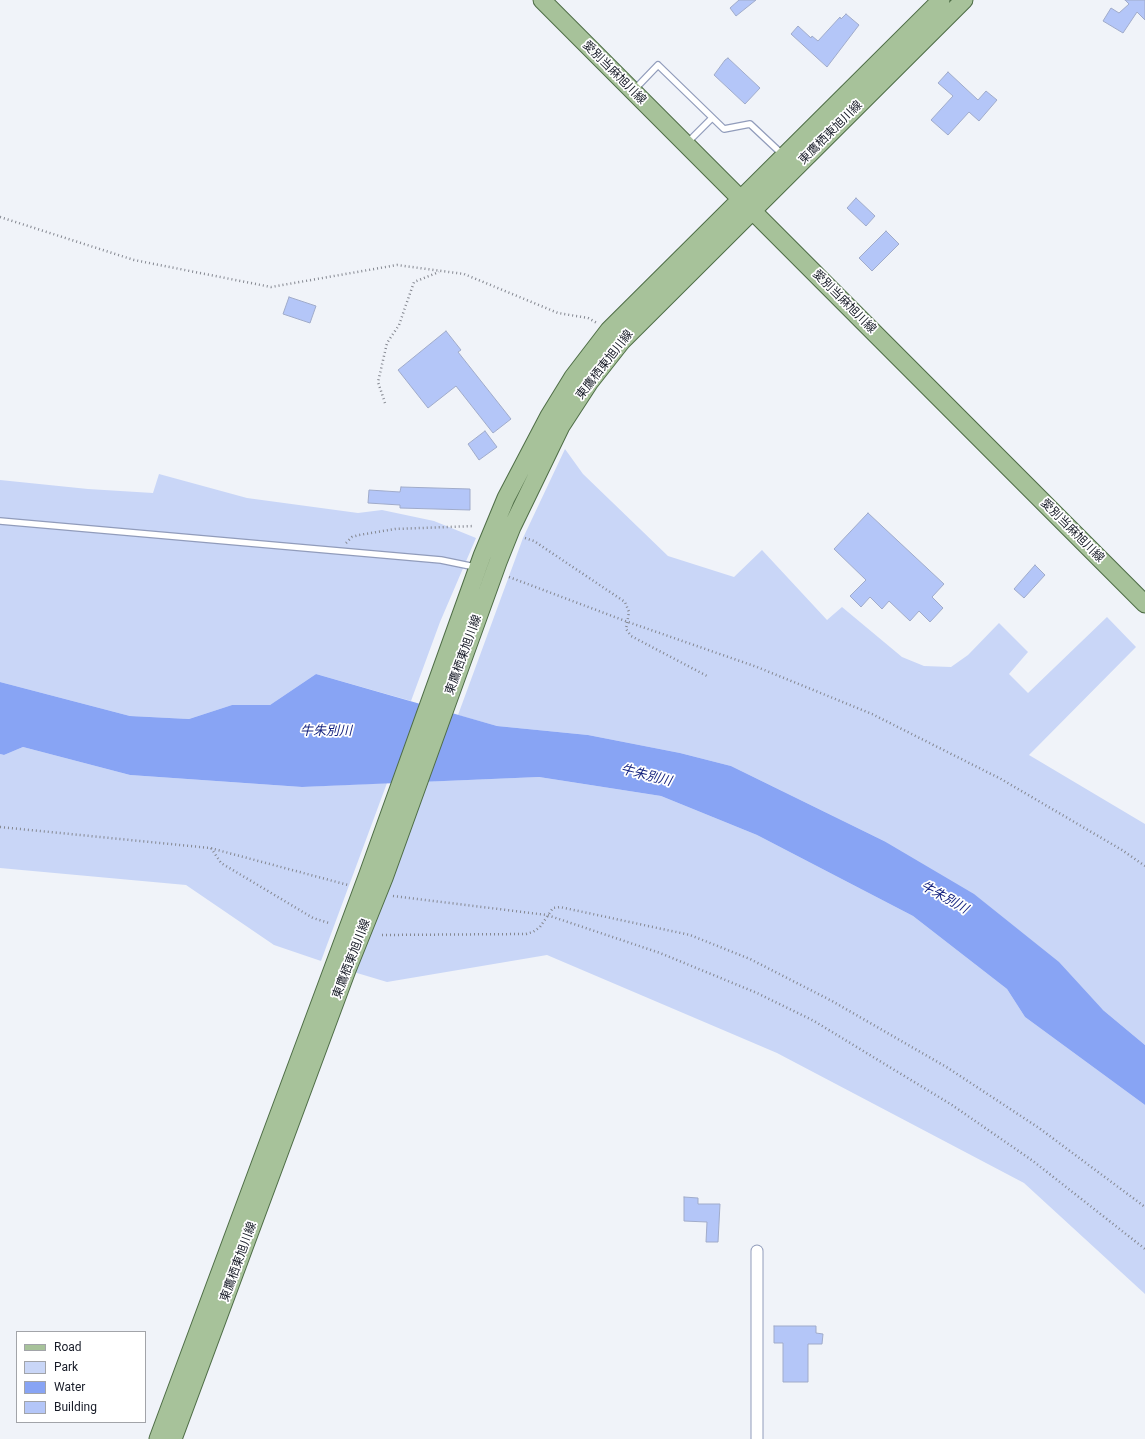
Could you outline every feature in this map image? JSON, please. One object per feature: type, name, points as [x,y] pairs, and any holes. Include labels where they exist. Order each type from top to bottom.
[{"type":"main road","name":"愛別当麻旭川線","points":[[542,0],[1145,604]]},
{"type":"main road","name":"東鷹栖東旭川線","points":[[158,1439],[512,527],[561,426],[589,383],[622,341],[747,205],[784,156],[941,0]]},
{"type":"main road","name":"東鷹栖東旭川線","points":[[173,1439],[347,970],[373,884],[477,568],[506,498],[549,416],[573,377],[609,330],[747,205],[964,0]]},
{"type":"street","points":[[757,1251],[757,1439]]},
{"type":"lane","points":[[633,92],[658,65],[724,130],[750,124],[784,156]]},
{"type":"lane","points":[[686,144],[712,118]]},
{"type":"lane","points":[[0,521],[441,560],[477,568]]},
{"type":"path","points":[[0,217],[134,260],[271,287],[396,265],[439,272],[464,274],[558,313],[588,318],[609,330]]},
{"type":"path","points":[[385,403],[378,382],[387,343],[399,325],[414,282],[439,272]]},
{"type":"path","points":[[344,551],[347,541],[359,535],[395,529],[474,526]]},
{"type":"path","points":[[526,538],[534,540],[625,602],[628,606],[627,633],[707,676]]},
{"type":"path","points":[[495,572],[628,622],[757,667],[872,714],[1001,779],[1122,850],[1145,866]]},
{"type":"path","points":[[0,827],[210,848],[373,884],[406,899],[547,915],[660,953],[757,993],[814,1021],[952,1105],[1033,1161],[1145,1249]]},
{"type":"path","points":[[210,848],[221,863],[313,918],[329,923]]},
{"type":"path","points":[[382,935],[526,934],[533,932],[540,927],[553,908],[560,907],[683,933],[750,959],[832,1001],[948,1068],[1040,1128],[1145,1207]]},
{"type":"green space","points":[[565,449],[583,474],[668,556],[734,577],[762,550],[827,620],[842,607],[902,657],[924,666],[951,667],[968,655],[999,623],[1028,652],[1009,674],[1028,693],[1107,617],[1136,647],[1029,755],[1145,824],[1145,1045],[1103,1010],[884,841],[731,766],[680,753],[588,735],[497,726],[458,715],[523,538]]},
{"type":"green space","points":[[159,474],[247,498],[358,513],[382,510],[434,521],[476,538],[440,622],[411,701],[316,674],[270,705],[232,705],[189,719],[130,716],[0,682],[0,480],[88,489],[153,493]]},
{"type":"green space","points":[[23,747],[130,775],[302,787],[387,783],[321,961],[274,945],[186,885],[0,868],[0,754],[4,755]]},
{"type":"green space","points":[[539,777],[661,796],[757,835],[913,916],[1007,989],[1025,1017],[1145,1105],[1145,1294],[1024,1183],[777,1053],[547,955],[387,982],[347,970],[419,782]]},
{"type":"water","name":"牛朱別川","points":[[316,674],[497,726],[588,735],[680,753],[731,766],[884,841],[974,894],[1059,962],[1103,1010],[1145,1045],[1145,1105],[1025,1017],[1007,989],[913,916],[757,835],[661,796],[539,777],[302,787],[130,775],[23,747],[4,755],[0,754],[0,682],[130,716],[189,719],[232,705],[270,705]]},
{"type":"building","points":[[739,0],[756,0],[736,16],[730,8]]},
{"type":"building","points":[[1125,0],[1145,0],[1145,20],[1137,12],[1123,33],[1103,21],[1111,8],[1119,13],[1129,4]]},
{"type":"building","points":[[846,14],[859,25],[827,67],[791,34],[798,26],[811,38],[812,36],[818,41],[840,17],[841,19]]},
{"type":"building","points":[[728,58],[760,88],[745,104],[714,75]]},
{"type":"building","points":[[948,72],[978,100],[986,91],[997,100],[979,121],[969,112],[948,135],[931,120],[953,96],[938,83]]},
{"type":"building","points":[[856,198],[875,216],[866,226],[847,208]]},
{"type":"building","points":[[886,231],[899,244],[872,271],[859,258]]},
{"type":"building","points":[[289,297],[316,306],[310,323],[283,314]]},
{"type":"building","points":[[446,331],[461,350],[458,352],[511,419],[493,433],[456,386],[428,408],[398,370]]},
{"type":"building","points":[[485,431],[497,447],[479,460],[468,444]]},
{"type":"building","points":[[401,487],[470,489],[470,510],[400,508],[400,505],[368,503],[369,490],[400,492]]},
{"type":"building","points":[[868,513],[944,584],[932,597],[943,608],[930,622],[919,611],[910,621],[889,601],[882,609],[870,597],[861,607],[850,596],[866,580],[834,549]]},
{"type":"building","points":[[1035,565],[1045,575],[1024,598],[1014,589]]},
{"type":"building","points":[[684,1197],[698,1198],[698,1204],[720,1204],[718,1242],[706,1242],[707,1222],[684,1221]]},
{"type":"building","points":[[774,1326],[816,1326],[816,1333],[823,1334],[822,1344],[808,1344],[808,1382],[783,1382],[783,1343],[774,1343]]}]
